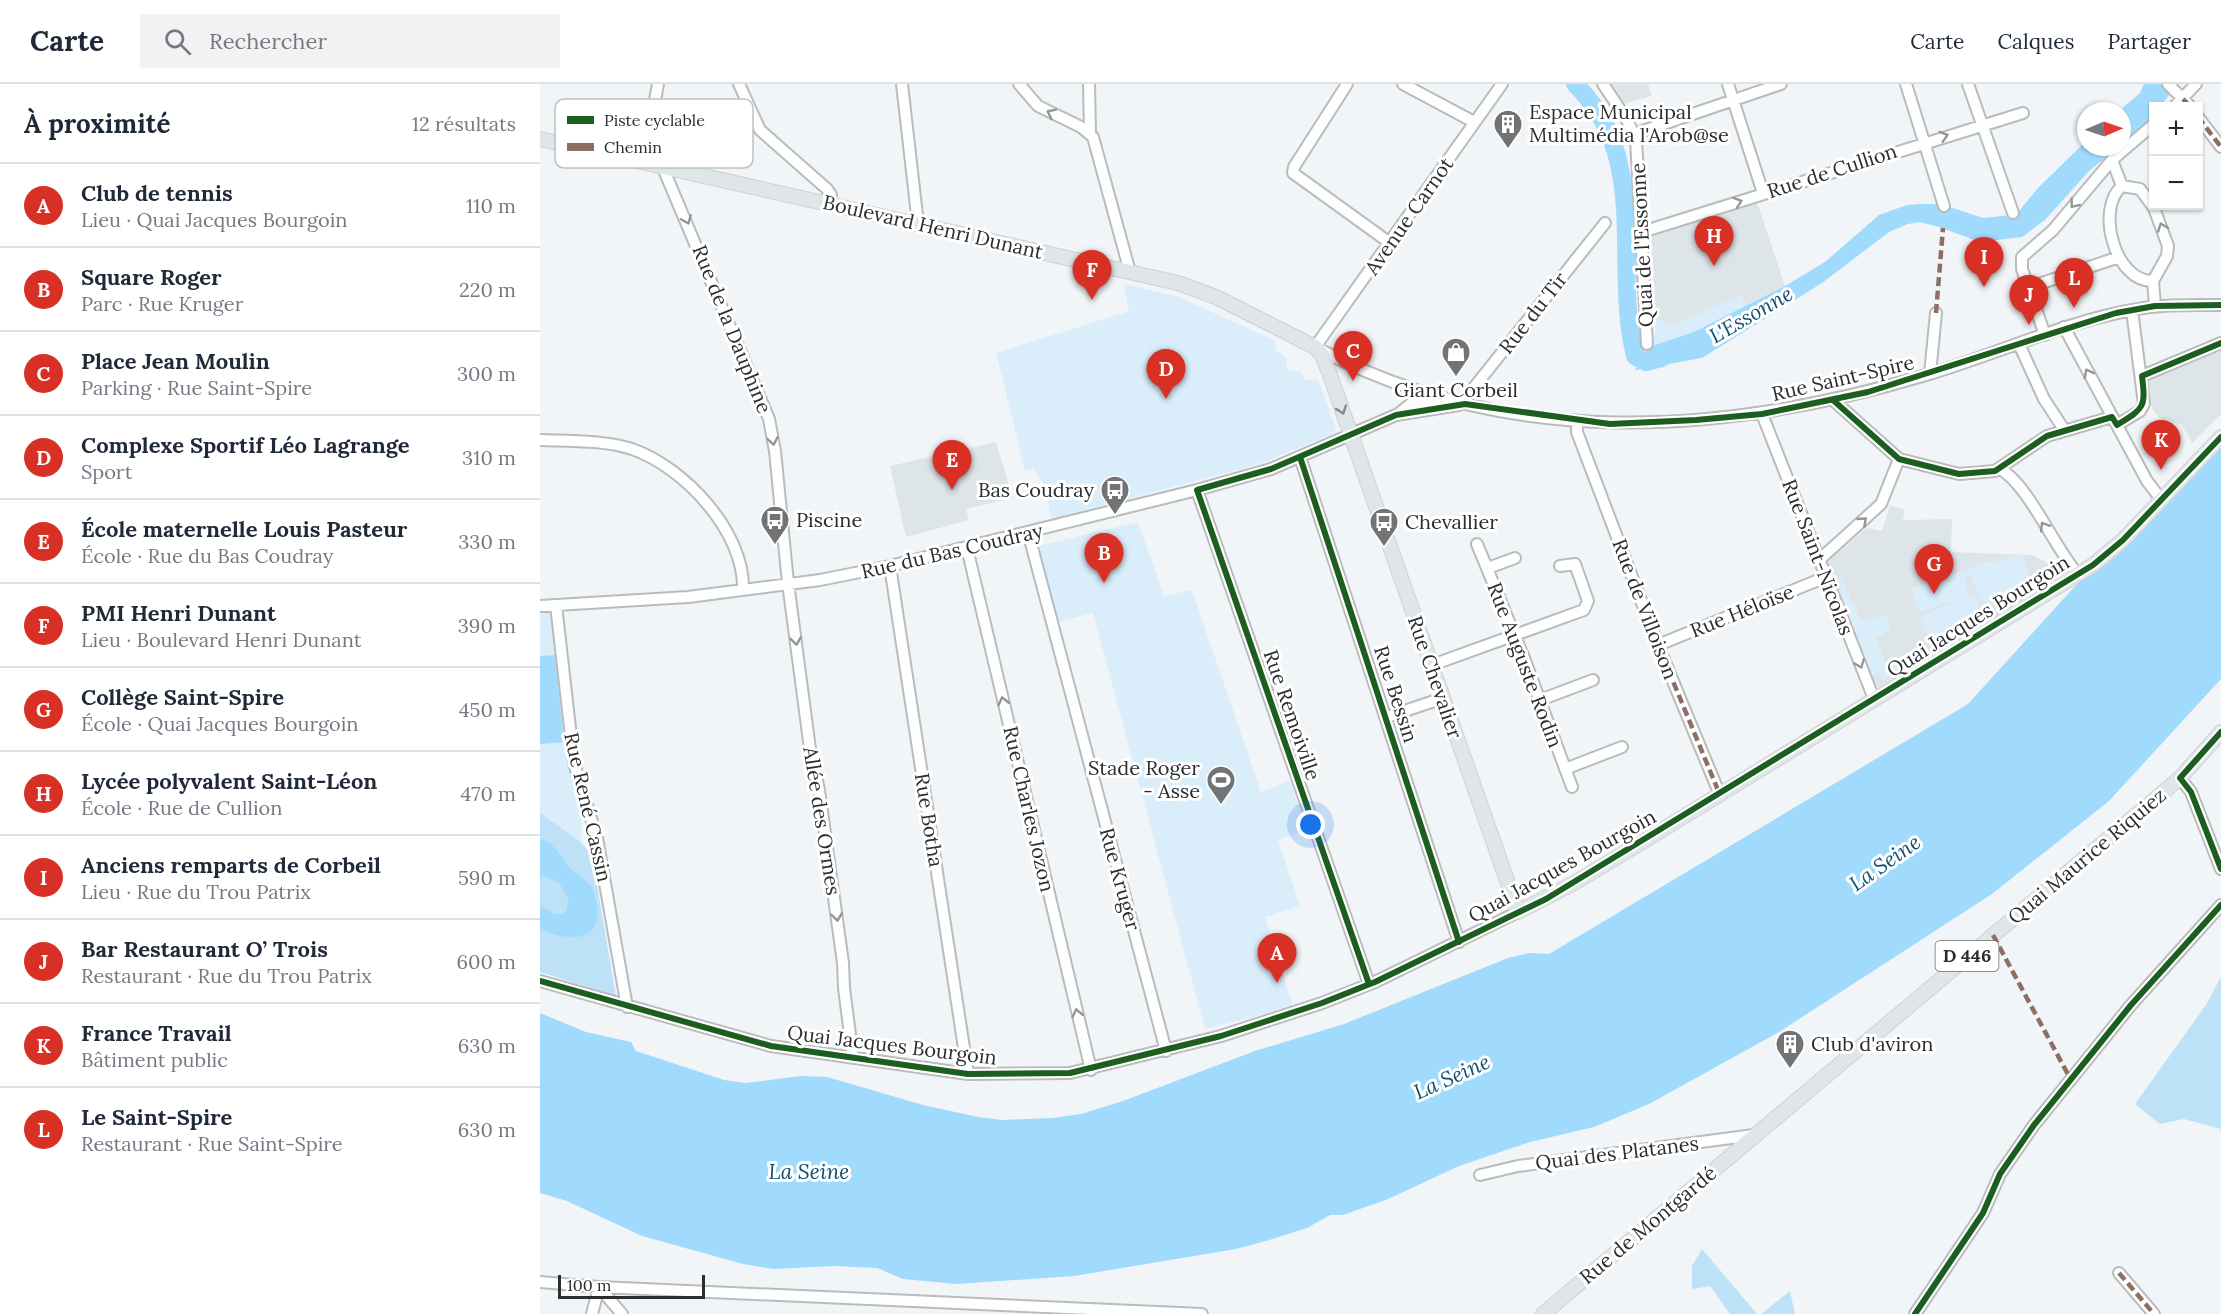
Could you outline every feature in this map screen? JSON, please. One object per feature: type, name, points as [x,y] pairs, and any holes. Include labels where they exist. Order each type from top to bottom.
[{"type":"main road","name":"Boulevard Henri Dunant","points":[[540,139],[555,142]]},
{"type":"main road","name":"Boulevard Henri Dunant","points":[[668,168],[1130,272],[1198,290],[1315,347]]},
{"type":"main road","name":"Rue Chevalier","points":[[1315,347],[1326,365],[1518,912]]},
{"type":"main road","name":"Quai Jacques Bourgoin","points":[[2078,573],[2221,427]]},
{"type":"main road","name":"Quai Jacques Bourgoin","points":[[1518,912],[1576,882],[1720,795],[2106,555],[2124,540],[2221,437]]},
{"type":"main road","name":"Quai Maurice Riquiez","points":[[1754,1135],[2180,778],[2221,732]]},
{"type":"main road","name":"Rue de Montgardé","points":[[1543,1314],[1754,1135]]},
{"type":"street","name":"Rue de la Dauphine","points":[[654,99],[658,84]]},
{"type":"street","points":[[739,84],[746,99]]},
{"type":"street","points":[[902,84],[917,215],[915,223]]},
{"type":"street","points":[[1019,84],[1038,106],[1090,133]]},
{"type":"street","points":[[1089,84],[1090,133],[1130,272]]},
{"type":"street","points":[[1347,84],[1294,167],[1293,173],[1390,243]]},
{"type":"street","points":[[1403,84],[1474,122]]},
{"type":"street","name":"Avenue Carnot","points":[[1315,347],[1502,84]]},
{"type":"street","name":"Quai de l'Essonne","points":[[1603,84],[1634,134],[1642,232],[1647,344]]},
{"type":"street","points":[[1728,84],[1763,194]]},
{"type":"street","points":[[1634,134],[1781,84]]},
{"type":"street","points":[[1906,84],[1944,206]]},
{"type":"street","points":[[1968,84],[2013,213]]},
{"type":"street","points":[[2168,84],[2182,102]]},
{"type":"street","points":[[2184,102],[2196,84]]},
{"type":"street","name":"Rue de Cullion","points":[[1642,232],[1924,142],[2023,113]]},
{"type":"street","points":[[753,115],[760,130],[827,189],[831,195],[830,204]]},
{"type":"street","points":[[2203,122],[2221,147]]},
{"type":"street","points":[[2045,335],[2021,264],[2027,251],[2053,230],[2112,160],[2149,128]]},
{"type":"street","points":[[2112,160],[2122,186]]},
{"type":"street","name":"Rue de la Dauphine","points":[[664,168],[769,419],[775,451],[788,583]]},
{"type":"street","points":[[2122,186],[2113,197],[2110,211],[2111,226],[2119,257],[2133,274],[2153,281]]},
{"type":"street","points":[[2122,186],[2140,189],[2154,208],[2164,231],[2167,256],[2153,281],[2155,306]]},
{"type":"street","name":"Rue du Tir","points":[[1465,404],[1468,395],[1605,223]]},
{"type":"street","points":[[2030,287],[2119,257]]},
{"type":"street","name":"Rue Saint-Spire","points":[[1315,347],[1400,387],[1465,404],[1577,421],[1610,424],[1653,423],[1762,414],[1833,400],[1930,374],[2064,328],[2132,310],[2155,306],[2221,304]]},
{"type":"street","points":[[1833,400],[1899,459],[1959,474],[1980,474],[2000,469],[2047,436],[2115,421],[2140,411],[2144,404],[2142,376],[2132,310]]},
{"type":"street","points":[[1930,374],[1936,313]]},
{"type":"street","points":[[2064,328],[2147,481],[2157,494]]},
{"type":"street","points":[[2142,376],[2221,343]]},
{"type":"street","points":[[2019,344],[2044,399],[2066,431]]},
{"type":"street","points":[[1326,365],[1342,361]]},
{"type":"street","points":[[1396,416],[1416,407],[1400,387]]},
{"type":"street","points":[[1412,403],[1443,399]]},
{"type":"street","name":"Rue Saint-Spire","points":[[1352,438],[1396,416],[1465,404]]},
{"type":"street","name":"Rue Saint-Nicolas","points":[[1762,414],[1874,699]]},
{"type":"street","name":"Rue de Villoison","points":[[1577,421],[1577,432],[1658,645],[1720,795]]},
{"type":"street","name":"Rue du Bas Coudray","points":[[540,606],[688,597],[840,577],[967,548],[1197,490],[1271,469],[1352,438]]},
{"type":"street","points":[[540,440],[628,448],[665,465],[718,517],[729,533],[741,567],[743,590]]},
{"type":"street","name":"Rue Bessin","points":[[1300,456],[1459,942]]},
{"type":"street","points":[[1819,560],[1881,504],[1899,459]]},
{"type":"street","points":[[2000,469],[2016,481],[2065,558],[2078,573]]},
{"type":"street","name":"Rue Remoiville","points":[[1197,490],[1369,984]]},
{"type":"street","name":"Rue Kruger","points":[[1028,532],[1166,1051]]},
{"type":"street","name":"Rue Auguste Rodin","points":[[1477,544],[1516,636],[1572,787]]},
{"type":"street","name":"Rue Charles Jozon","points":[[967,548],[1091,1070]]},
{"type":"street","points":[[1488,568],[1515,558]]},
{"type":"street","points":[[1432,666],[1584,610],[1588,602],[1575,564],[1560,566]]},
{"type":"street","name":"Rue Botha","points":[[890,566],[968,1074]]},
{"type":"street","name":"Rue Héloïse","points":[[1658,645],[1826,577]]},
{"type":"street","name":"Allée des Ormes","points":[[788,583],[810,749],[819,790],[843,963],[843,988],[853,1058]]},
{"type":"street","name":"Rue René Cassin","points":[[556,605],[574,763],[597,838],[627,1007]]},
{"type":"street","points":[[1540,700],[1593,680]]},
{"type":"street","points":[[1387,717],[1443,698]]},
{"type":"street","points":[[1565,769],[1622,747]]},
{"type":"street","points":[[2180,778],[2191,792],[2221,868]]},
{"type":"street","points":[[1915,1314],[1983,1213],[2000,1174],[2034,1125],[2131,1005],[2221,905]]},
{"type":"street","name":"Quai Jacques Bourgoin","points":[[540,981],[771,1046],[968,1074],[1018,1075],[1091,1070],[1166,1051],[1291,1014],[1369,984],[1518,912]]},
{"type":"street","name":"Quai des Platanes","points":[[1480,1175],[1518,1166],[1754,1135]]},
{"type":"street","points":[[2119,1273],[2154,1314]]},
{"type":"street","points":[[540,1282],[599,1287],[1202,1314]]},
{"type":"street","points":[[592,1314],[599,1287]]},
{"type":"street","points":[[599,1287],[622,1314]]},
{"type":"shaded area","points":[[1609,84],[1648,84],[1652,96],[1623,104]]},
{"type":"shaded area","points":[[1757,202],[1785,286],[1694,332],[1649,347],[1656,332],[1651,235]]},
{"type":"shaded area","points":[[1124,284],[1179,297],[1276,341],[1275,350],[1287,358],[1286,365],[1290,371],[1301,371],[1305,380],[1318,379],[1336,429],[1332,434],[1259,464],[1052,519],[1043,482],[1033,469],[1025,471],[996,353],[1129,311]]},
{"type":"shaded area","points":[[1741,295],[1746,307],[1694,332],[1649,347],[1656,332],[1655,320],[1662,320],[1668,327]]},
{"type":"shaded area","points":[[2221,347],[2221,414],[2192,443],[2182,425],[2160,419],[2152,408],[2148,377]]},
{"type":"shaded area","points":[[996,442],[1013,498],[966,509],[969,520],[906,537],[890,466]]},
{"type":"shaded area","points":[[1890,505],[1905,510],[1903,520],[1952,519],[1951,552],[2033,555],[2059,569],[2021,602],[1878,687],[1871,677],[1826,566],[1827,562],[1867,528],[1882,531]]},
{"type":"shaded area","name":"Stade Roger - Asse","points":[[1138,522],[1164,596],[1192,590],[1261,792],[1290,781],[1307,829],[1278,840],[1300,906],[1265,917],[1293,1007],[1205,1029],[1093,613],[1058,622],[1038,546]]},
{"type":"shaded area","points":[[2021,554],[2031,585],[2027,589],[1987,602],[1981,601],[1970,575],[1964,577],[1968,593],[1965,596],[1920,612],[1911,589],[1994,560],[1995,563]]},
{"type":"shaded area","points":[[1840,578],[1863,622],[1886,614],[1891,628],[1875,639],[1890,669],[1934,647],[1919,617],[1974,593],[1983,620],[1935,649],[1936,653],[1884,680],[1879,672],[1871,676],[1837,580]]},
{"type":"shaded area","points":[[556,605],[582,792],[581,842],[540,813],[540,606]]},
{"type":"shaded area","points":[[540,813],[581,842],[592,856],[616,996],[540,972]]},
{"type":"shaded area","points":[[2221,977],[2221,1129],[2184,1119],[2160,1124],[2135,1104],[2206,1005]]},
{"type":"shaded area","points":[[1702,1249],[1757,1314],[1730,1314],[1710,1286],[1692,1289],[1692,1266]]},
{"type":"shaded area","points":[[1790,1291],[1795,1314],[1761,1314]]},
{"type":"water","points":[[2144,84],[2177,84],[2164,102],[2149,102],[2149,120],[2131,136],[2130,102],[2140,93]]},
{"type":"water","points":[[2077,150],[2077,156],[2108,156],[2090,170],[2045,220],[2022,237],[1980,242],[1920,222],[1908,224],[1889,232],[1822,283],[1702,358],[1635,370],[1649,347],[1694,332],[1785,286],[1825,262],[1879,215],[1907,205],[1941,204],[1983,218],[2011,215],[2019,211],[2038,188]]},
{"type":"water","name":"La Seine","points":[[2221,444],[2221,679],[2109,801],[1992,894],[1779,1032],[1649,1104],[1594,1127],[1530,1142],[1459,1166],[1388,1199],[1343,1215],[1330,1215],[1307,1228],[1269,1240],[1236,1249],[1074,1276],[957,1284],[903,1279],[877,1268],[834,1266],[773,1269],[743,1264],[642,1236],[567,1201],[540,1193],[540,1013],[586,1032],[631,1042],[636,1051],[724,1080],[746,1083],[800,1076],[827,1077],[923,1105],[978,1117],[1002,1120],[1052,1118],[1081,1114],[1123,1101],[1255,1051],[1344,1024],[1508,958],[1530,953],[1549,954],[1968,704],[2077,584],[2125,545]]},
{"type":"water","points":[[555,655],[564,742],[540,744],[540,656]]},
{"type":"water","points":[[540,839],[554,847],[569,867],[593,890],[597,918],[593,928],[587,934],[566,937],[540,928],[540,906],[555,914],[565,914],[569,899],[559,883],[543,875],[540,879]]},
{"type":"waterway","name":"L'Essonne","points":[[1575,84],[1599,113],[1614,145],[1622,178],[1629,321],[1635,356],[1646,362],[1662,358]]},
{"type":"marked path","points":[[2183,99],[2186,102]]},
{"type":"marked path","points":[[2203,124],[2221,147]]},
{"type":"marked path","points":[[1936,313],[1943,228]]},
{"type":"marked path","points":[[1658,645],[1720,795]]},
{"type":"marked path","points":[[1993,935],[2071,1080]]},
{"type":"marked path","points":[[2119,1273],[2154,1314]]},
{"type":"cycle path","points":[[1369,984],[1197,490],[1271,469],[1396,415],[1465,404],[1610,424],[1762,414],[1868,392],[2116,313],[2155,306],[2221,305]]},
{"type":"cycle path","points":[[1833,400],[1899,459],[1959,474],[1995,471],[2047,436],[2112,417],[2117,425],[2133,415],[2141,406],[2144,395],[2142,376],[2221,343]]},
{"type":"cycle path","points":[[540,981],[771,1046],[968,1074],[1070,1073],[1221,1036],[1322,1003],[1375,982],[1546,899],[2093,565],[2123,540],[2221,437]]},
{"type":"cycle path","points":[[1300,457],[1459,942]]},
{"type":"cycle path","points":[[2221,732],[2180,778],[2191,792],[2221,869]]},
{"type":"cycle path","points":[[1915,1314],[1983,1213],[2000,1174],[2034,1125],[2131,1005],[2221,905]]},
{"type":"place","name":"Espace Municipal Multimédia l'Arob@se","points":[[1508,150]]},
{"type":"place","name":"Lycée polyvalent Saint-Léon","points":[[1714,266]]},
{"type":"place","name":"Anciens remparts de Corbeil","points":[[1984,287]]},
{"type":"place","name":"PMI Henri Dunant","points":[[1092,300]]},
{"type":"place","name":"Le Saint-Spire","points":[[2074,308]]},
{"type":"place","name":"Bar Restaurant O’ Trois","points":[[2029,325]]},
{"type":"place","name":"Giant Corbeil","points":[[1456,378]]},
{"type":"place","name":"Place Jean Moulin","points":[[1353,381]]},
{"type":"place","name":"Complexe Sportif Léo Lagrange","points":[[1166,399]]},
{"type":"place","name":"France Travail","points":[[2161,470]]},
{"type":"place","name":"École maternelle Louis Pasteur","points":[[952,490]]},
{"type":"place","name":"Bas Coudray","points":[[1115,516]]},
{"type":"place","name":"Piscine","points":[[775,546]]},
{"type":"place","name":"Chevallier","points":[[1384,548]]},
{"type":"place","name":"Square Roger","points":[[1104,583]]},
{"type":"place","name":"Collège Saint-Spire","points":[[1934,594]]},
{"type":"place","name":"Stade Roger - Asse","points":[[1221,806]]},
{"type":"place","name":"Club de tennis","points":[[1277,983]]},
{"type":"place","name":"Club d'aviron","points":[[1790,1070]]}]
